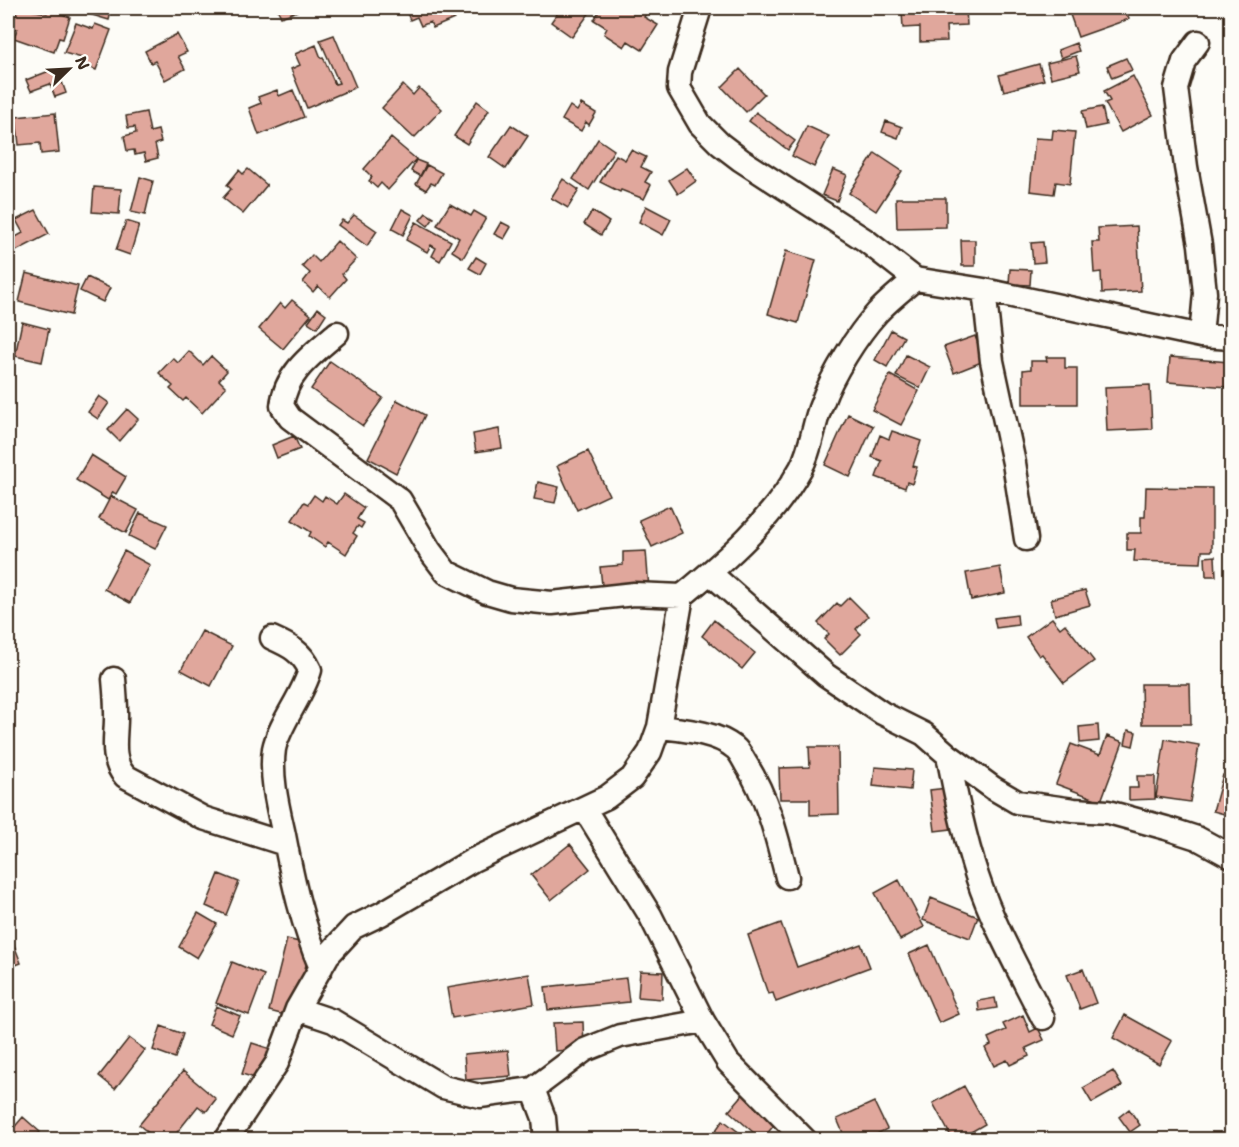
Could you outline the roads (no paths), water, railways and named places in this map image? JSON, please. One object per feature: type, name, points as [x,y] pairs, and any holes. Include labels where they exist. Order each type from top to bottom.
[{"type":"street","points":[[700,8],[680,72],[679,88],[700,124],[720,144],[741,160],[865,240],[915,279],[984,290],[1201,336],[1232,338]]},
{"type":"street","points":[[1198,42],[1184,61],[1176,88],[1205,293],[1201,336]]},
{"type":"street","points":[[226,1140],[277,1063],[297,1009],[328,956],[354,927],[381,914],[473,860],[607,797],[632,778],[650,752],[659,728],[682,596],[764,522],[802,466],[821,403],[849,352],[877,314],[915,279]]},
{"type":"street","points":[[984,290],[992,361],[1014,463],[1026,539]]},
{"type":"street","points":[[338,333],[308,358],[290,380],[283,394],[282,406],[290,418],[400,500],[430,551],[446,572],[487,592],[511,599],[552,603],[634,594],[682,596]]},
{"type":"street","points":[[710,573],[826,675],[882,713],[924,734],[993,788],[1017,801],[1074,810],[1108,812],[1197,838],[1232,857]]},
{"type":"street","points":[[272,638],[290,646],[305,658],[310,670],[306,686],[291,710],[274,747],[273,775],[285,844],[307,935],[321,968]]},
{"type":"street","points":[[114,679],[117,713],[115,757],[118,768],[125,776],[203,818],[285,844]]},
{"type":"street","points":[[659,728],[691,731],[719,739],[736,749],[754,777],[774,822],[786,877]]},
{"type":"street","points":[[948,755],[960,815],[978,877],[1002,936],[1043,1018]]},
{"type":"street","points":[[584,808],[650,915],[703,1021],[728,1062],[805,1140]]},
{"type":"street","points":[[297,1009],[333,1021],[443,1087],[480,1096],[533,1089],[585,1050],[620,1036],[703,1021]]},
{"type":"street","points":[[533,1089],[544,1118],[546,1140]]}]
